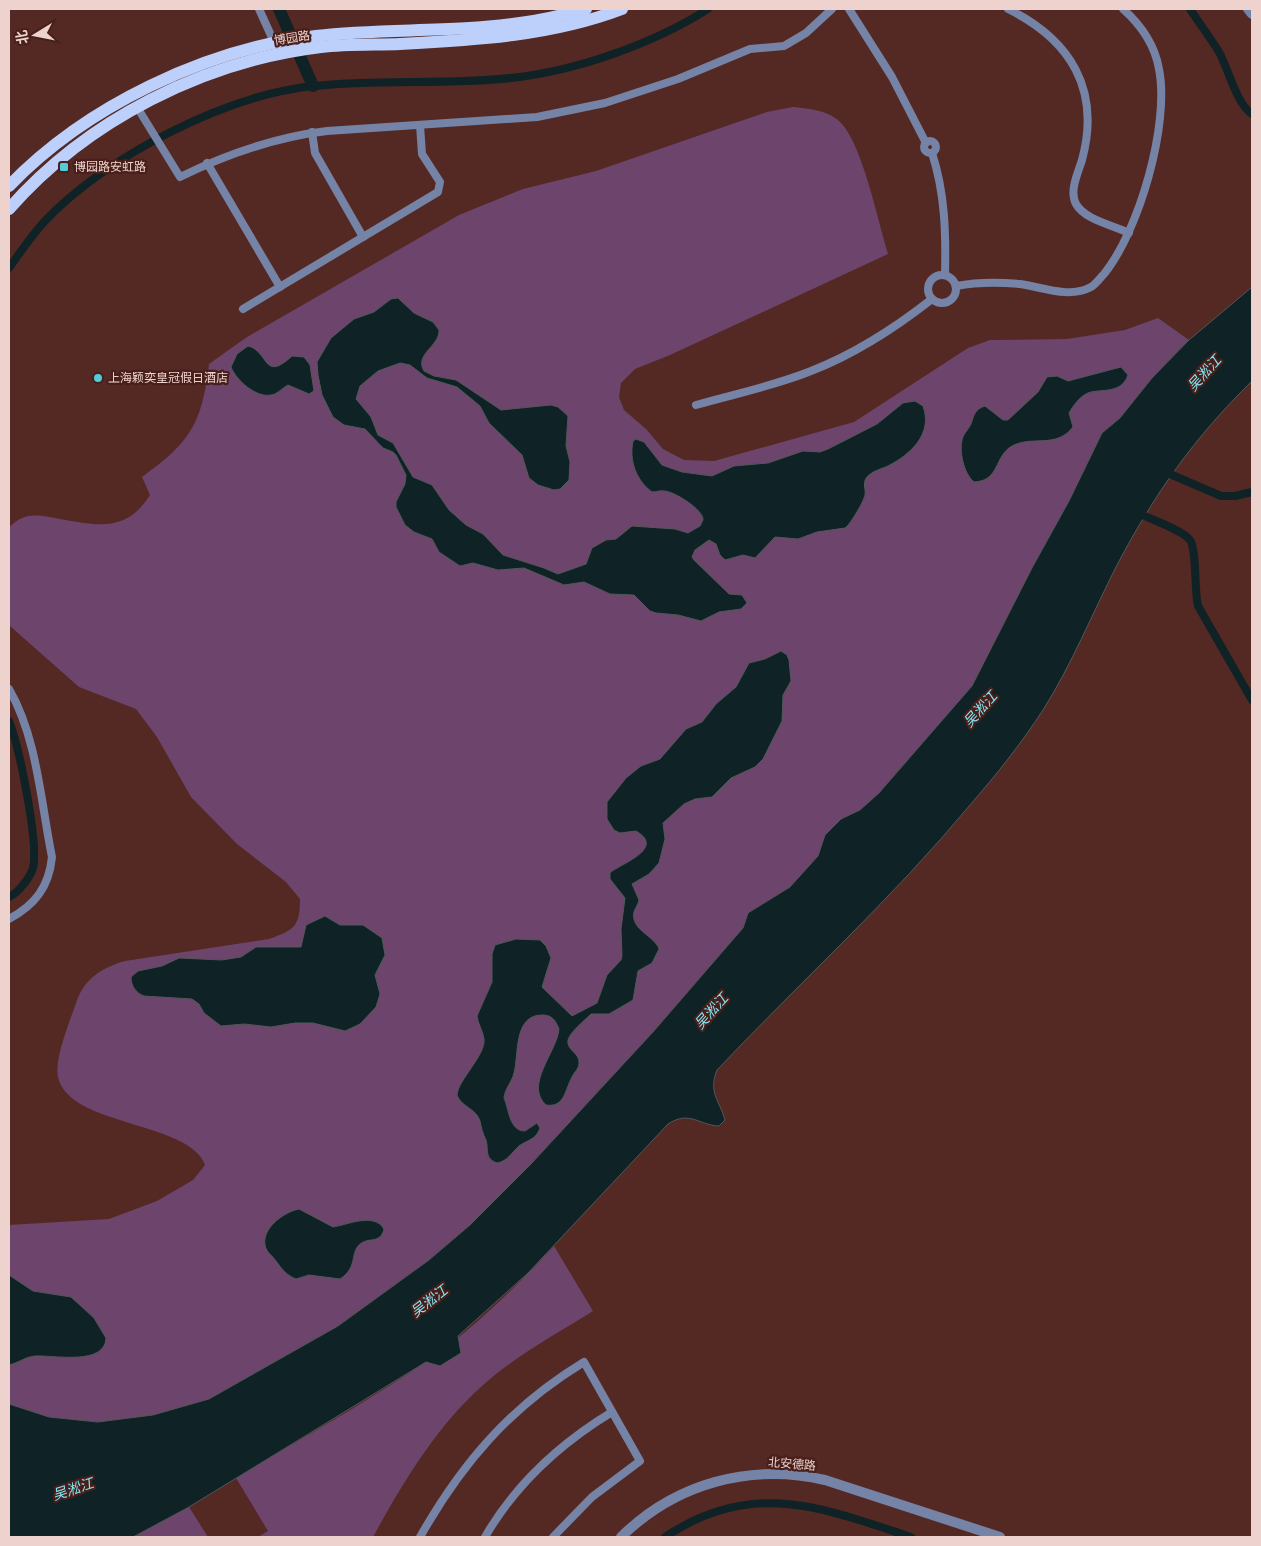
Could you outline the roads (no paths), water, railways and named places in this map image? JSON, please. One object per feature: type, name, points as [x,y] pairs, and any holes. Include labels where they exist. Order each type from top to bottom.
[{"type":"main road","name":"博园路","points":[[9,209],[41,176],[75,148],[137,107],[217,72],[257,58],[319,41],[518,24],[586,9]]},
{"type":"main road","name":"博园路","points":[[9,185],[21,173],[69,136],[144,89],[228,54],[274,42],[522,36],[575,25],[622,9]]},
{"type":"street","points":[[260,9],[274,42]]},
{"type":"street","points":[[137,107],[180,177],[207,164],[274,140],[312,132],[537,117],[605,104],[678,79],[750,50],[784,46],[806,33],[832,9]]},
{"type":"street","points":[[849,9],[892,77],[926,143],[931,142],[935,144],[936,149],[932,153],[941,186],[945,220],[945,275]]},
{"type":"street","points":[[1008,9],[1053,38],[1070,59],[1082,83],[1089,111],[1089,126],[1074,190],[1075,202],[1082,211],[1092,217],[1129,233]]},
{"type":"street","points":[[956,286],[1000,282],[1068,292],[1086,289],[1096,283],[1113,263],[1129,233],[1143,194],[1154,154],[1161,83],[1159,68],[1150,43],[1138,24],[1123,9]]},
{"type":"street","points":[[1248,9],[1252,14]]},
{"type":"street","points":[[243,308],[438,192],[440,182],[421,150],[420,125]]},
{"type":"street","points":[[312,132],[315,153],[363,237]]},
{"type":"street","points":[[207,164],[280,287]]},
{"type":"street","points":[[945,275],[951,278],[956,286],[956,293],[949,301],[942,303],[932,299],[928,292],[929,284],[934,278],[945,275]]},
{"type":"street","points":[[696,405],[793,378],[824,366],[880,336],[932,299]]},
{"type":"street","points":[[9,689],[20,708],[29,738],[52,857],[51,872],[41,894],[25,910],[9,919]]},
{"type":"street","points":[[420,1537],[454,1481],[473,1456],[513,1414],[563,1375],[584,1362],[640,1461],[592,1497],[553,1537]]},
{"type":"street","points":[[485,1537],[512,1498],[550,1457],[584,1429],[612,1412]]},
{"type":"street","name":"北安德路","points":[[621,1537],[660,1505],[692,1488],[746,1475],[785,1474],[825,1480],[1000,1537]]},
{"type":"water","name":"吴淞江","points":[[1252,287],[1252,381],[1194,445],[1161,490],[1117,565],[1073,657],[1053,693],[1035,723],[1008,759],[980,794],[909,874],[717,1070],[714,1090],[725,1120],[719,1126],[688,1118],[682,1118],[668,1124],[528,1273],[458,1336],[461,1353],[440,1366],[426,1362],[189,1507],[133,1537],[9,1537],[9,1404],[49,1417],[98,1422],[153,1415],[209,1399],[338,1326],[429,1260],[470,1225],[531,1164],[653,1032],[743,928],[748,913],[790,887],[818,856],[825,835],[841,819],[860,810],[879,793],[972,686],[1032,568],[1069,501],[1102,433],[1120,418],[1152,378],[1189,340]]},
{"type":"water","points":[[398,298],[414,313],[433,322],[439,330],[436,341],[422,360],[424,371],[434,376],[456,380],[501,410],[551,405],[558,407],[568,416],[566,446],[570,462],[569,480],[560,489],[554,490],[538,485],[529,478],[522,455],[489,423],[480,406],[457,387],[427,378],[410,365],[400,363],[378,371],[360,386],[356,399],[371,417],[378,435],[393,443],[413,477],[432,485],[449,510],[466,525],[483,534],[503,555],[558,574],[586,564],[592,548],[606,540],[616,539],[632,526],[675,529],[688,533],[700,526],[703,520],[702,516],[694,506],[669,492],[652,492],[642,482],[635,470],[632,456],[633,441],[636,439],[644,442],[662,465],[682,472],[712,476],[734,466],[768,463],[803,451],[820,452],[828,449],[877,424],[903,403],[915,401],[923,406],[925,426],[918,442],[905,456],[867,477],[864,486],[864,498],[845,528],[817,532],[798,539],[775,537],[755,558],[743,555],[725,560],[720,555],[716,544],[709,540],[695,550],[692,557],[694,560],[729,594],[742,595],[747,603],[741,609],[719,612],[701,621],[650,611],[634,595],[610,594],[584,582],[564,585],[524,568],[498,570],[473,563],[460,566],[439,552],[432,539],[414,532],[405,525],[396,507],[396,502],[405,484],[406,475],[396,455],[383,448],[365,429],[344,425],[333,417],[322,395],[317,362],[331,338],[354,319],[374,312],[391,299]]},
{"type":"water","points":[[248,346],[260,353],[271,366],[276,367],[292,356],[304,357],[310,365],[314,391],[309,394],[288,385],[276,393],[265,395],[259,394],[247,387],[237,377],[231,367],[237,354]]},
{"type":"water","points":[[1121,367],[1128,375],[1121,386],[1082,396],[1069,413],[1073,427],[1066,434],[1052,440],[1028,441],[1012,446],[1006,450],[993,473],[988,477],[982,481],[974,482],[970,478],[965,468],[961,448],[964,435],[979,409],[985,406],[1003,420],[1008,420],[1038,392],[1047,377],[1057,376],[1068,381]]},
{"type":"water","points":[[781,651],[787,655],[789,660],[791,681],[783,695],[782,721],[763,759],[755,767],[731,778],[712,797],[695,799],[684,804],[663,823],[665,839],[659,863],[649,874],[632,884],[639,900],[634,912],[636,924],[657,944],[659,949],[652,963],[638,971],[633,1000],[609,1014],[591,1014],[572,1033],[568,1043],[579,1060],[579,1065],[564,1097],[557,1104],[552,1105],[546,1105],[540,1097],[538,1088],[559,1029],[553,1019],[546,1015],[533,1016],[527,1021],[519,1037],[514,1073],[504,1098],[510,1119],[516,1127],[525,1131],[537,1123],[540,1128],[534,1137],[519,1146],[507,1159],[497,1163],[493,1161],[490,1159],[478,1117],[457,1095],[462,1082],[477,1060],[483,1045],[484,1039],[477,1016],[492,982],[492,954],[495,945],[516,939],[540,940],[546,946],[551,958],[542,987],[572,1016],[597,1003],[607,975],[621,960],[622,956],[621,929],[625,898],[610,879],[610,873],[638,855],[644,850],[646,844],[644,838],[636,831],[620,833],[614,830],[607,819],[607,802],[626,778],[641,766],[660,759],[686,729],[702,722],[716,704],[736,687],[749,663],[765,659]]},
{"type":"water","points":[[325,916],[340,925],[363,925],[382,938],[385,955],[375,975],[380,994],[376,1007],[360,1024],[345,1031],[313,1023],[295,1023],[271,1027],[244,1024],[221,1026],[204,1013],[199,1004],[192,999],[144,996],[136,991],[133,986],[131,977],[138,971],[162,966],[179,958],[222,960],[241,957],[256,947],[301,947],[306,925]]},
{"type":"water","points":[[299,1209],[333,1227],[367,1220],[380,1224],[384,1229],[377,1239],[362,1242],[359,1245],[356,1249],[352,1265],[340,1279],[309,1275],[296,1279],[284,1272],[268,1252],[265,1239],[270,1227],[275,1222],[281,1217]]},
{"type":"water","points":[[9,1275],[33,1291],[71,1297],[94,1318],[106,1338],[103,1347],[88,1356],[35,1356],[9,1365]]},
{"type":"waterway","points":[[279,9],[313,86]]},
{"type":"waterway","points":[[9,268],[44,222],[69,198],[99,175],[168,133],[243,102],[279,92],[314,86],[487,80],[536,74],[613,54],[663,34],[708,9]]},
{"type":"waterway","points":[[1190,9],[1219,52],[1237,95],[1252,114]]},
{"type":"waterway","points":[[1163,471],[1221,496],[1235,496],[1252,492]]},
{"type":"waterway","points":[[1138,513],[1174,529],[1190,540],[1194,552],[1198,606],[1252,700]]},
{"type":"waterway","points":[[9,721],[18,751],[27,794],[34,856],[33,868],[29,876],[20,889],[9,897]]},
{"type":"waterway","points":[[665,1537],[697,1519],[727,1508],[757,1504],[787,1504],[817,1509],[847,1516],[911,1537]]},
{"type":"place","name":"博园路安虹路","points":[[64,167]]},
{"type":"place","name":"上海颖奕皇冠假日酒店","points":[[98,378]]}]
